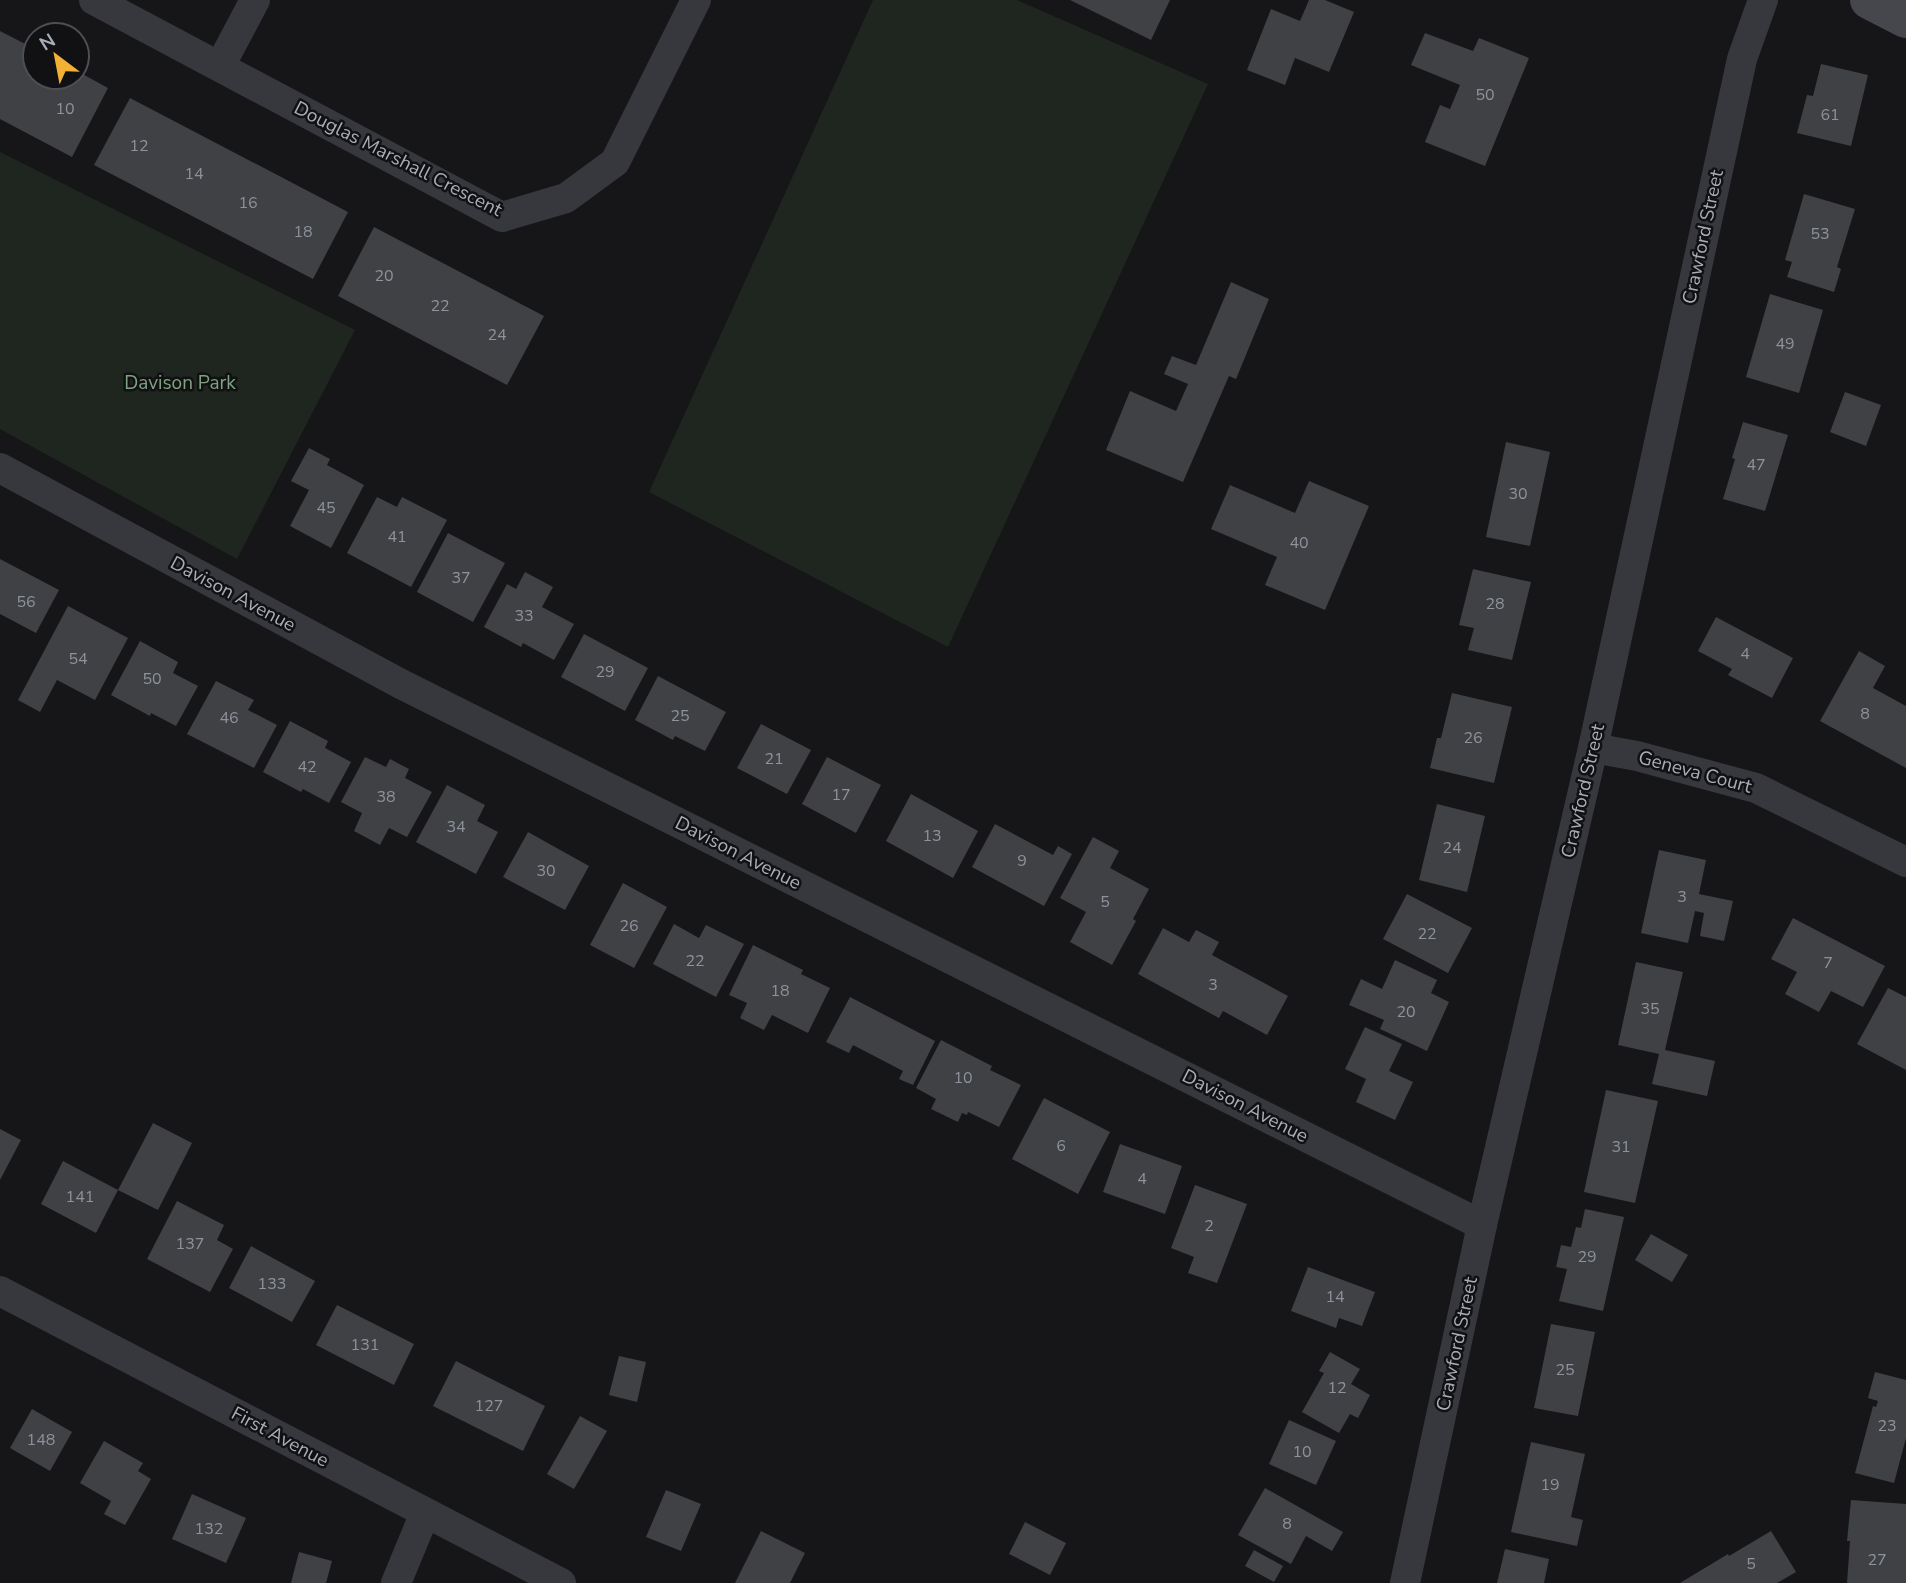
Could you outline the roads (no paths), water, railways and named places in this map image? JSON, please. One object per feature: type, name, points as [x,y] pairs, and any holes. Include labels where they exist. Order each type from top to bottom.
[{"type":"street","name":"Douglas Marshall Crescent","points":[[94,0],[502,217],[566,198],[615,162],[696,0]]},
{"type":"street","points":[[220,66],[255,0]]},
{"type":"street","name":"Crawford Street","points":[[1405,1583],[1482,1225],[1593,748],[1742,59],[1763,0]]},
{"type":"street","points":[[1869,0],[1906,19]]},
{"type":"street","name":"Davison Avenue","points":[[0,468],[401,684],[1482,1225]]},
{"type":"street","name":"Geneva Court","points":[[1593,748],[1756,788],[1906,862]]},
{"type":"street","name":"First Avenue","points":[[0,1291],[561,1583]]},
{"type":"street","points":[[396,1583],[425,1513]]},
{"type":"park label","name":"Davison Park","points":[[180,383]]}]
